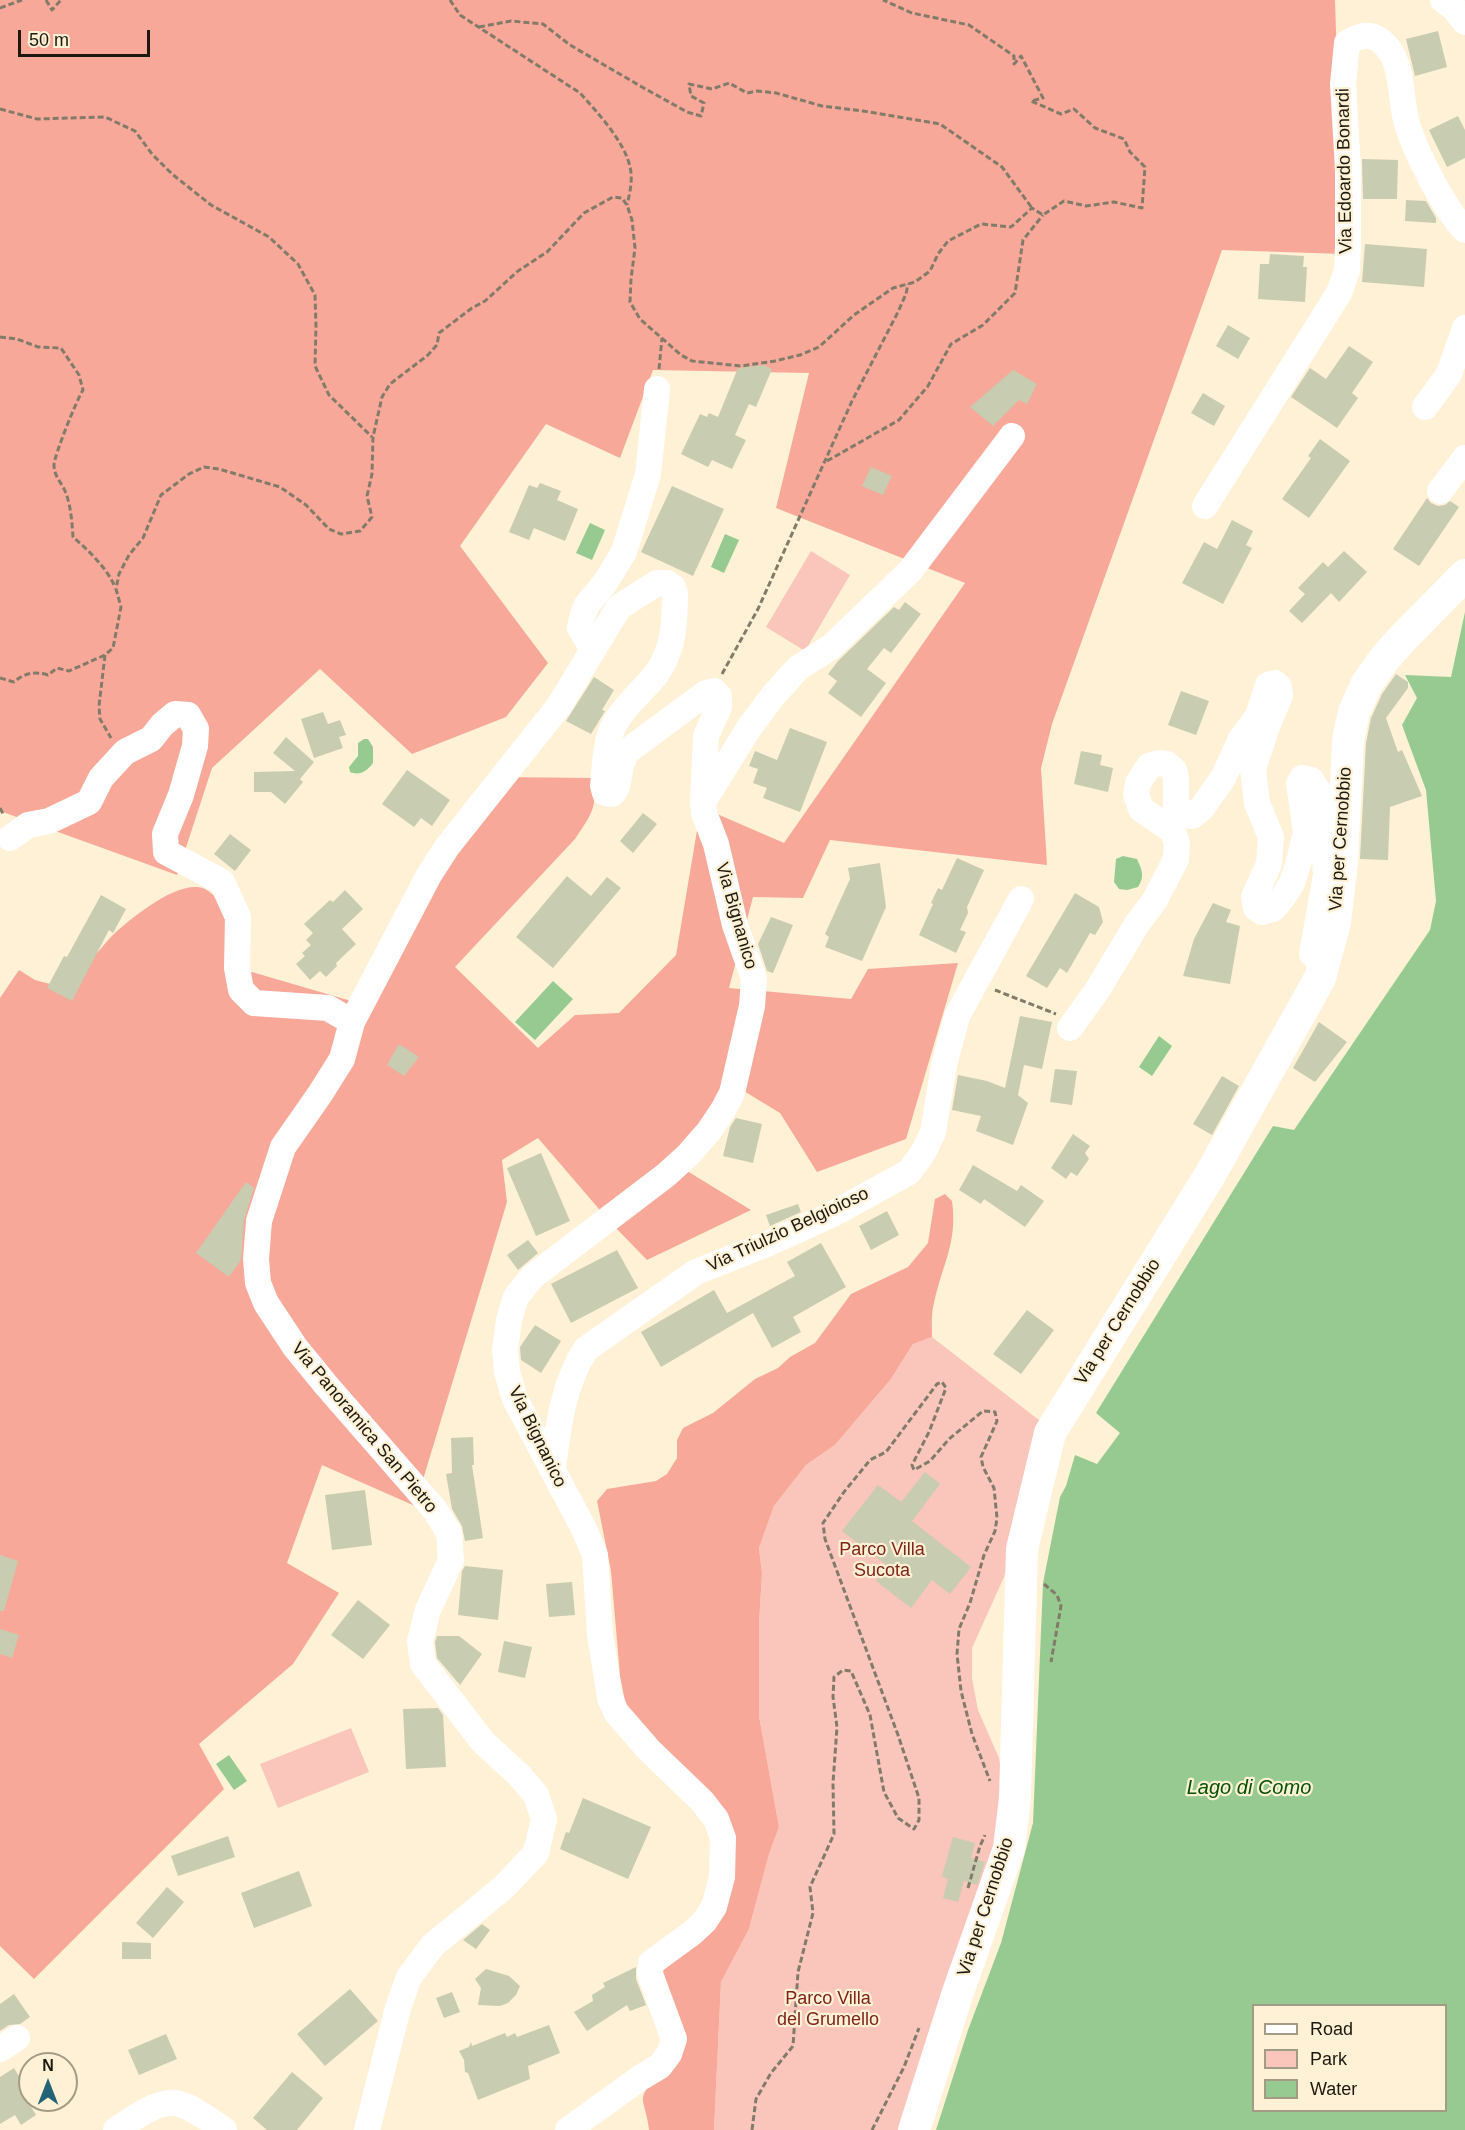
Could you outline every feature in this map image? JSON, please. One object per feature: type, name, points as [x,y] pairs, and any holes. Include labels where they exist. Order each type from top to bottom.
[{"type":"main road","name":"Via per Cernobbio","points":[[914,2130],[958,1992],[1009,1848],[1015,1798],[1022,1549],[1050,1433],[1210,1175],[1320,978],[1335,921],[1342,862],[1348,741],[1354,712],[1366,685],[1382,662],[1465,575]]},
{"type":"street","points":[[1443,0],[1454,8],[1465,22]]},
{"type":"street","name":"Via Edoardo Bonardi","points":[[1205,506],[1339,293],[1347,271],[1348,169],[1343,84],[1347,43],[1357,37],[1371,35],[1382,41],[1392,54],[1398,70],[1400,96],[1407,125],[1443,200],[1465,230]]},
{"type":"street","points":[[1425,407],[1449,374],[1465,328]]},
{"type":"street","points":[[593,650],[580,628],[582,618],[586,606],[605,583],[624,552],[648,474],[657,389]]},
{"type":"street","points":[[703,802],[749,728],[772,697],[798,668],[831,647],[910,571],[1012,436]]},
{"type":"street","points":[[1440,491],[1465,458]]},
{"type":"street","points":[[10,838],[28,825],[49,821],[89,802],[102,778],[125,752],[151,739],[162,725],[176,714],[188,715],[196,729],[195,746],[181,795],[165,834],[166,852],[222,882],[238,917],[237,968],[241,990],[254,1003],[328,1008],[352,1022],[429,875],[447,847],[559,706],[619,608],[657,583],[673,587],[675,593],[673,636],[668,654],[656,674],[615,723],[609,740],[605,764],[605,793],[612,794],[617,789],[623,757],[630,750],[706,693],[714,691],[719,696]]},
{"type":"street","points":[[1071,1026],[1098,989],[1137,924],[1155,900],[1176,859],[1177,843],[1173,831],[1141,809],[1136,794],[1138,783],[1149,766],[1158,763],[1167,764],[1173,770],[1176,779],[1176,806],[1192,816],[1202,808],[1223,778],[1241,739],[1258,716],[1268,686],[1275,683],[1279,687],[1280,696],[1253,769],[1257,803],[1272,837],[1269,864],[1254,897],[1256,908],[1262,912],[1273,909],[1292,883],[1305,832],[1299,793],[1302,778],[1311,780],[1322,798],[1326,875],[1308,974],[1258,1069],[1253,1082],[1260,1086]]},
{"type":"street","name":"Via Bignanico","points":[[568,2130],[660,2066],[669,2054],[674,2039],[650,1974],[651,1963],[704,1923],[714,1907],[722,1877],[723,1838],[716,1819],[702,1800],[649,1750],[616,1712],[605,1676],[595,1555],[553,1468],[515,1399],[507,1372],[506,1340],[516,1297],[532,1277],[666,1174],[687,1155],[709,1131],[732,1093],[752,1006],[753,979],[735,925],[716,843],[704,813],[706,736],[720,707],[719,696]]},
{"type":"street","name":"Via Triulzio Belgioioso","points":[[553,1468],[559,1420],[575,1365],[586,1349],[696,1272],[767,1244],[831,1215],[909,1172],[923,1153],[933,1132],[944,1065],[957,1016],[1021,899]]},
{"type":"street","name":"Via Panoramica San Pietro","points":[[352,1022],[342,1059],[283,1147],[259,1221],[256,1259],[258,1283],[267,1303],[295,1347],[435,1510],[448,1533],[451,1560],[428,1610],[420,1641],[423,1664],[483,1742],[519,1775],[536,1795],[544,1819],[536,1853],[504,1887],[433,1945],[409,1977],[362,2129]]},
{"type":"street","points":[[116,2130],[146,2110],[174,2103],[202,2115],[224,2130]]},
{"type":"path","points":[[0,8],[22,0]]},
{"type":"path","points":[[46,0],[52,10],[61,0]]},
{"type":"path","points":[[450,0],[460,15],[580,93],[595,110],[628,157],[631,170],[627,205]]},
{"type":"path","points":[[825,462],[899,420],[928,386],[951,344],[983,325],[1015,293],[1023,240],[1042,215],[1064,201],[1086,206],[1114,202],[1142,208],[1145,167],[1130,152],[1124,139],[1095,128],[1074,109],[1061,114],[1031,101],[1043,99],[1021,56],[1014,64],[1014,56],[969,26],[912,13],[883,0]]},
{"type":"path","points":[[479,27],[512,21],[543,24],[570,45],[687,112],[701,116],[704,104],[691,96],[688,84],[712,89],[729,83],[747,93],[757,91],[776,93],[822,106],[940,124],[1002,166],[1032,208],[1042,215]]},
{"type":"path","points":[[0,109],[37,119],[105,117],[135,131],[152,154],[172,174],[211,205],[268,237],[298,264],[315,295],[315,366],[329,395],[373,437]]},
{"type":"path","points":[[116,589],[119,574],[129,555],[143,538],[161,495],[174,483],[204,467],[219,468],[280,487],[306,506],[329,529],[341,534],[360,531],[372,517],[367,496],[372,474],[373,437],[379,406],[390,384],[403,376],[437,345],[439,333],[485,301],[518,271],[547,252],[584,213],[613,197],[621,198],[627,205],[632,220],[635,248],[630,302],[640,319],[681,355],[692,361],[741,366],[775,362],[800,355],[819,346],[854,315],[893,288],[908,284],[930,272],[938,254],[948,241],[981,224],[1011,227],[1032,208]]},
{"type":"path","points":[[719,696],[719,682],[724,667],[758,609],[852,401],[906,294],[908,284]]},
{"type":"path","points":[[0,337],[17,339],[38,347],[61,348],[79,375],[83,390],[76,401],[54,463],[57,478],[65,491],[72,520],[73,537],[111,579],[121,607],[113,648],[105,655],[69,671],[57,668],[48,675],[37,672],[20,676],[14,682],[0,678]]},
{"type":"path","points":[[657,389],[662,338]]},
{"type":"path","points":[[105,655],[99,706],[100,720],[116,746],[125,752]]},
{"type":"path","points":[[975,982],[1066,1018],[1071,1026]]},
{"type":"path","points":[[753,2130],[756,2099],[771,2073],[793,2046],[798,1972],[813,1912],[810,1887],[834,1834],[833,1783],[837,1727],[833,1697],[834,1677],[843,1670],[852,1671],[865,1699],[885,1792],[893,1809],[898,1818],[914,1829],[919,1820],[918,1798],[898,1735],[825,1539],[823,1522],[870,1460],[886,1452],[937,1384],[942,1382],[946,1388],[929,1432],[912,1465],[914,1470],[930,1461],[949,1439],[983,1411],[995,1412],[998,1421],[981,1457],[983,1467],[994,1488],[997,1518],[995,1531],[984,1555],[970,1603],[959,1629],[957,1654],[964,1702],[972,1734],[992,1786]]},
{"type":"path","points":[[1043,1583],[1057,1595],[1061,1606],[1051,1662]]},
{"type":"path","points":[[968,1891],[968,1884],[986,1833]]},
{"type":"path","points":[[872,2130],[904,2067],[920,2025]]},
{"type":"green space","points":[[811,551],[850,575],[805,651],[766,627]]},
{"type":"green space","name":"Parco Villa Sucota","points":[[932,1337],[1044,1424],[1004,1577],[972,1648],[972,1678],[978,1710],[999,1758],[1005,1800],[1000,1843],[903,2130],[714,2130],[721,1982],[749,1929],[769,1854],[779,1827],[759,1716],[759,1624],[762,1573],[759,1548],[774,1506],[806,1465],[835,1445],[891,1379],[913,1344]]},
{"type":"green space","points":[[351,1728],[369,1772],[278,1808],[260,1764]]},
{"type":"shaded area","points":[[0,0],[1335,0],[1343,254],[1222,250],[1052,724],[1041,768],[1047,865],[830,840],[803,898],[753,897],[729,988],[851,999],[868,969],[958,963],[906,1139],[817,1172],[780,1113],[724,1079],[687,1171],[751,1210],[647,1260],[611,1223],[538,1138],[502,1160],[507,1202],[415,1506],[322,1465],[287,1563],[339,1593],[293,1664],[199,1744],[224,1789],[34,1979],[0,1946],[0,998],[19,970],[35,980],[50,984],[86,964],[115,933],[145,909],[170,894],[195,887],[208,891],[221,905],[245,970],[358,1003],[496,777],[593,778],[595,797],[592,811],[575,839],[455,967],[538,1048],[575,1015],[619,1013],[676,955],[701,807],[784,843],[965,583],[776,508],[809,373],[653,370],[620,458],[546,424],[460,546],[548,663],[506,717],[412,754],[320,669],[212,768],[177,875],[0,811]]},
{"type":"shaded area","points":[[945,1194],[952,1201],[953,1229],[933,1307],[932,1337],[913,1344],[891,1379],[835,1445],[806,1465],[774,1506],[759,1548],[762,1573],[759,1624],[759,1716],[779,1827],[769,1854],[749,1929],[721,1982],[714,2130],[649,2130],[643,2096],[655,2078],[675,2059],[662,1973],[664,1965],[702,1937],[731,1840],[659,1743],[626,1706],[620,1676],[611,1571],[597,1501],[607,1489],[656,1481],[667,1474],[677,1458],[677,1440],[683,1428],[713,1413],[755,1379],[778,1368],[790,1357],[815,1343],[851,1294],[908,1267],[928,1243],[935,1199]]},
{"type":"water","points":[[590,523],[605,530],[592,560],[576,553]]},
{"type":"water","points":[[725,534],[739,540],[724,573],[711,567]]},
{"type":"water","name":"Lago di Como","points":[[1465,612],[1465,2130],[936,2130],[968,2030],[1001,1943],[1033,1823],[1043,1583],[1060,1497],[1066,1486],[1075,1455],[1097,1464],[1120,1433],[1096,1413],[1273,1126],[1294,1130],[1430,930],[1436,901],[1426,790],[1402,725],[1417,698],[1405,675],[1451,677]]},
{"type":"water","points":[[368,739],[373,747],[373,763],[363,772],[350,772],[349,767],[358,756],[358,743]]},
{"type":"water","points":[[1123,856],[1137,859],[1142,873],[1142,880],[1138,887],[1127,890],[1119,889],[1114,882],[1116,859]]},
{"type":"water","points":[[553,981],[573,999],[535,1040],[515,1022]]},
{"type":"water","points":[[1159,1036],[1172,1046],[1152,1076],[1139,1067]]},
{"type":"water","points":[[229,1755],[247,1781],[234,1790],[216,1764]]},
{"type":"building","points":[[1438,31],[1447,67],[1415,76],[1406,39]]},
{"type":"building","points":[[1458,116],[1465,130],[1465,158],[1447,167],[1429,130]]},
{"type":"building","points":[[1362,159],[1398,160],[1397,199],[1363,199]]},
{"type":"building","points":[[1406,200],[1426,201],[1436,218],[1436,223],[1405,221]]},
{"type":"building","points":[[1365,244],[1427,249],[1424,287],[1362,282]]},
{"type":"building","points":[[1270,254],[1304,256],[1303,267],[1307,267],[1305,302],[1258,299],[1260,264],[1269,264]]},
{"type":"building","points":[[1228,325],[1250,338],[1238,359],[1216,346]]},
{"type":"building","points":[[1349,346],[1373,362],[1352,393],[1358,398],[1337,428],[1291,397],[1310,368],[1326,379]]},
{"type":"building","points":[[763,365],[772,369],[756,407],[749,404],[735,435],[746,440],[732,469],[712,460],[708,467],[681,454],[700,414],[707,417],[709,413],[718,417],[738,368]]},
{"type":"building","points":[[1013,370],[1037,384],[1027,404],[1019,400],[993,426],[970,407]]},
{"type":"building","points":[[1203,393],[1225,406],[1214,426],[1191,413]]},
{"type":"building","points":[[1320,439],[1350,461],[1309,518],[1282,499],[1311,458],[1308,456]]},
{"type":"building","points":[[871,467],[892,476],[883,495],[862,486]]},
{"type":"building","points":[[540,483],[561,491],[557,500],[578,509],[565,541],[534,528],[529,540],[509,532],[529,485],[537,488]]},
{"type":"building","points":[[672,486],[724,509],[693,576],[641,552]]},
{"type":"building","points":[[1427,498],[1438,506],[1450,501],[1459,507],[1419,566],[1393,549]]},
{"type":"building","points":[[1232,520],[1253,531],[1246,545],[1252,548],[1223,604],[1182,583],[1204,542],[1217,549]]},
{"type":"building","points":[[1344,551],[1367,572],[1339,602],[1331,593],[1302,623],[1289,611],[1305,594],[1298,588],[1323,562],[1328,567]]},
{"type":"building","points":[[905,602],[921,614],[891,653],[884,648],[867,669],[886,683],[861,717],[828,693],[837,681],[828,674],[838,661],[894,607],[899,610]]},
{"type":"building","points":[[1396,674],[1408,682],[1408,688],[1386,718],[1398,752],[1402,750],[1422,796],[1390,807],[1388,860],[1360,859],[1366,743],[1371,718],[1382,694]]},
{"type":"building","points":[[594,677],[614,690],[591,734],[566,721]]},
{"type":"building","points":[[1181,691],[1209,701],[1196,735],[1168,725]]},
{"type":"building","points":[[323,712],[328,724],[340,720],[346,735],[339,737],[343,748],[314,758],[301,719]]},
{"type":"building","points":[[790,728],[827,742],[800,812],[763,798],[767,788],[753,783],[758,769],[749,766],[755,751],[777,760]]},
{"type":"building","points":[[286,737],[314,762],[300,779],[303,782],[285,804],[271,792],[254,792],[254,772],[295,771],[273,753]]},
{"type":"building","points":[[1081,751],[1102,755],[1100,765],[1113,768],[1108,792],[1074,784]]},
{"type":"building","points":[[407,770],[450,800],[432,826],[421,818],[414,827],[382,804]]},
{"type":"building","points":[[643,813],[657,824],[633,853],[620,841]]},
{"type":"building","points":[[230,834],[251,850],[235,871],[214,854]]},
{"type":"building","points":[[957,858],[984,870],[967,907],[968,913],[960,930],[966,932],[956,953],[919,935],[938,888],[942,890]]},
{"type":"building","points":[[880,863],[886,907],[862,961],[825,947],[829,937],[825,934],[850,879],[848,868]]},
{"type":"building","points":[[567,876],[591,896],[607,877],[621,888],[553,968],[516,937]]},
{"type":"building","points":[[345,890],[363,909],[342,929],[356,944],[336,963],[337,966],[326,977],[320,971],[310,980],[296,964],[305,956],[302,953],[311,945],[306,940],[313,933],[304,924],[330,900],[333,902]]},
{"type":"building","points":[[1075,893],[1099,907],[1103,922],[1095,935],[1090,933],[1067,973],[1060,968],[1047,988],[1026,976]]},
{"type":"building","points":[[101,895],[126,909],[113,933],[109,930],[72,1001],[47,988]]},
{"type":"building","points":[[1213,903],[1231,910],[1226,922],[1240,926],[1230,984],[1183,976],[1194,939]]},
{"type":"building","points":[[771,917],[793,925],[773,973],[767,971],[758,944]]},
{"type":"building","points":[[1020,1016],[1052,1022],[1042,1069],[1024,1065],[1018,1095],[1028,1103],[1013,1145],[976,1131],[981,1116],[952,1110],[958,1075],[987,1081],[1005,1088]]},
{"type":"building","points":[[1319,1022],[1347,1042],[1315,1082],[1293,1068]]},
{"type":"building","points":[[399,1044],[419,1057],[404,1076],[387,1065]]},
{"type":"building","points":[[1055,1069],[1077,1071],[1072,1105],[1050,1102]]},
{"type":"building","points":[[1222,1076],[1239,1086],[1212,1135],[1193,1124]]},
{"type":"building","points":[[736,1118],[762,1124],[753,1163],[723,1156],[730,1127]]},
{"type":"building","points":[[1073,1134],[1090,1146],[1085,1153],[1089,1159],[1077,1176],[1071,1172],[1066,1179],[1051,1168]]},
{"type":"building","points":[[541,1153],[570,1221],[536,1236],[507,1168]]},
{"type":"building","points":[[973,1165],[1017,1191],[1021,1185],[1044,1201],[1025,1227],[984,1199],[981,1204],[959,1190]]},
{"type":"building","points":[[246,1182],[254,1188],[244,1220],[241,1260],[229,1277],[196,1253]]},
{"type":"building","points":[[798,1204],[801,1212],[770,1226],[766,1215]]},
{"type":"building","points":[[887,1211],[899,1235],[871,1250],[859,1226]]},
{"type":"building","points":[[528,1240],[538,1253],[518,1270],[507,1255]]},
{"type":"building","points":[[821,1243],[846,1287],[793,1317],[801,1332],[772,1348],[753,1313],[661,1367],[641,1332],[714,1290],[727,1313],[795,1276],[787,1262]]},
{"type":"building","points":[[617,1250],[638,1288],[571,1323],[551,1284]]},
{"type":"building","points":[[1027,1310],[1054,1330],[1021,1374],[993,1354]]},
{"type":"building","points":[[535,1325],[561,1341],[541,1373],[521,1360],[520,1347]]},
{"type":"building","points":[[473,1437],[474,1465],[472,1465],[483,1538],[465,1541],[462,1526],[452,1509],[446,1474],[452,1473],[451,1438]]},
{"type":"building","points":[[925,1472],[940,1484],[912,1521],[971,1567],[950,1594],[932,1580],[911,1608],[876,1581],[888,1566],[842,1531],[878,1485],[901,1502]]},
{"type":"building","points":[[365,1490],[372,1545],[332,1550],[325,1495]]},
{"type":"building","points":[[0,1555],[18,1561],[4,1611],[0,1611]]},
{"type":"building","points":[[465,1566],[503,1570],[498,1620],[458,1615],[462,1571]]},
{"type":"building","points":[[572,1582],[575,1615],[549,1617],[546,1584]]},
{"type":"building","points":[[358,1600],[390,1625],[363,1659],[331,1635]]},
{"type":"building","points":[[0,1629],[19,1635],[12,1658],[0,1654]]},
{"type":"building","points":[[437,1636],[459,1636],[482,1654],[460,1685],[437,1658],[435,1642]]},
{"type":"building","points":[[504,1641],[532,1647],[525,1678],[498,1672]]},
{"type":"building","points":[[438,1708],[443,1715],[446,1767],[406,1769],[403,1709]]},
{"type":"building","points":[[583,1798],[651,1827],[628,1879],[560,1849]]},
{"type":"building","points":[[228,1836],[235,1857],[178,1876],[171,1856]]},
{"type":"building","points":[[953,1837],[975,1843],[971,1858],[985,1862],[977,1885],[964,1881],[958,1902],[943,1898],[948,1879],[942,1876]]},
{"type":"building","points":[[299,1871],[312,1906],[254,1928],[241,1893]]},
{"type":"building","points":[[167,1887],[184,1902],[153,1938],[136,1923]]},
{"type":"building","points":[[482,1924],[490,1930],[476,1949],[463,1940]]},
{"type":"building","points":[[122,1942],[151,1943],[151,1959],[122,1959]]},
{"type":"building","points":[[636,1967],[636,1979],[646,2005],[630,2011],[627,2005],[587,2031],[574,2012],[593,2001],[592,1995],[605,1987],[603,1983]]},
{"type":"building","points":[[486,1969],[509,1976],[520,1986],[516,1995],[508,2003],[500,2006],[478,2005],[481,1988],[475,1979]]},
{"type":"building","points":[[350,1989],[378,2021],[325,2066],[297,2034]]},
{"type":"building","points":[[452,1992],[460,2012],[444,2018],[436,1998]]},
{"type":"building","points":[[14,1994],[30,2017],[20,2024],[9,2025],[0,2031],[0,2004]]},
{"type":"building","points":[[549,2025],[560,2053],[528,2066],[530,2079],[478,2100],[468,2073],[465,2072],[464,2060],[459,2051],[469,2047],[471,2042],[472,2046],[505,2033],[507,2037],[515,2033],[517,2037]]},
{"type":"building","points":[[166,2034],[177,2059],[139,2075],[128,2050]]},
{"type":"building","points":[[14,2068],[18,2075],[18,2112],[34,2112],[36,2115],[21,2125],[15,2115],[0,2124],[0,2077]]},
{"type":"building","points":[[292,2072],[323,2098],[297,2130],[267,2130],[253,2118]]},
{"type":"park label","name":"Parco Villa del Grumello","points":[[828,2009]]}]
